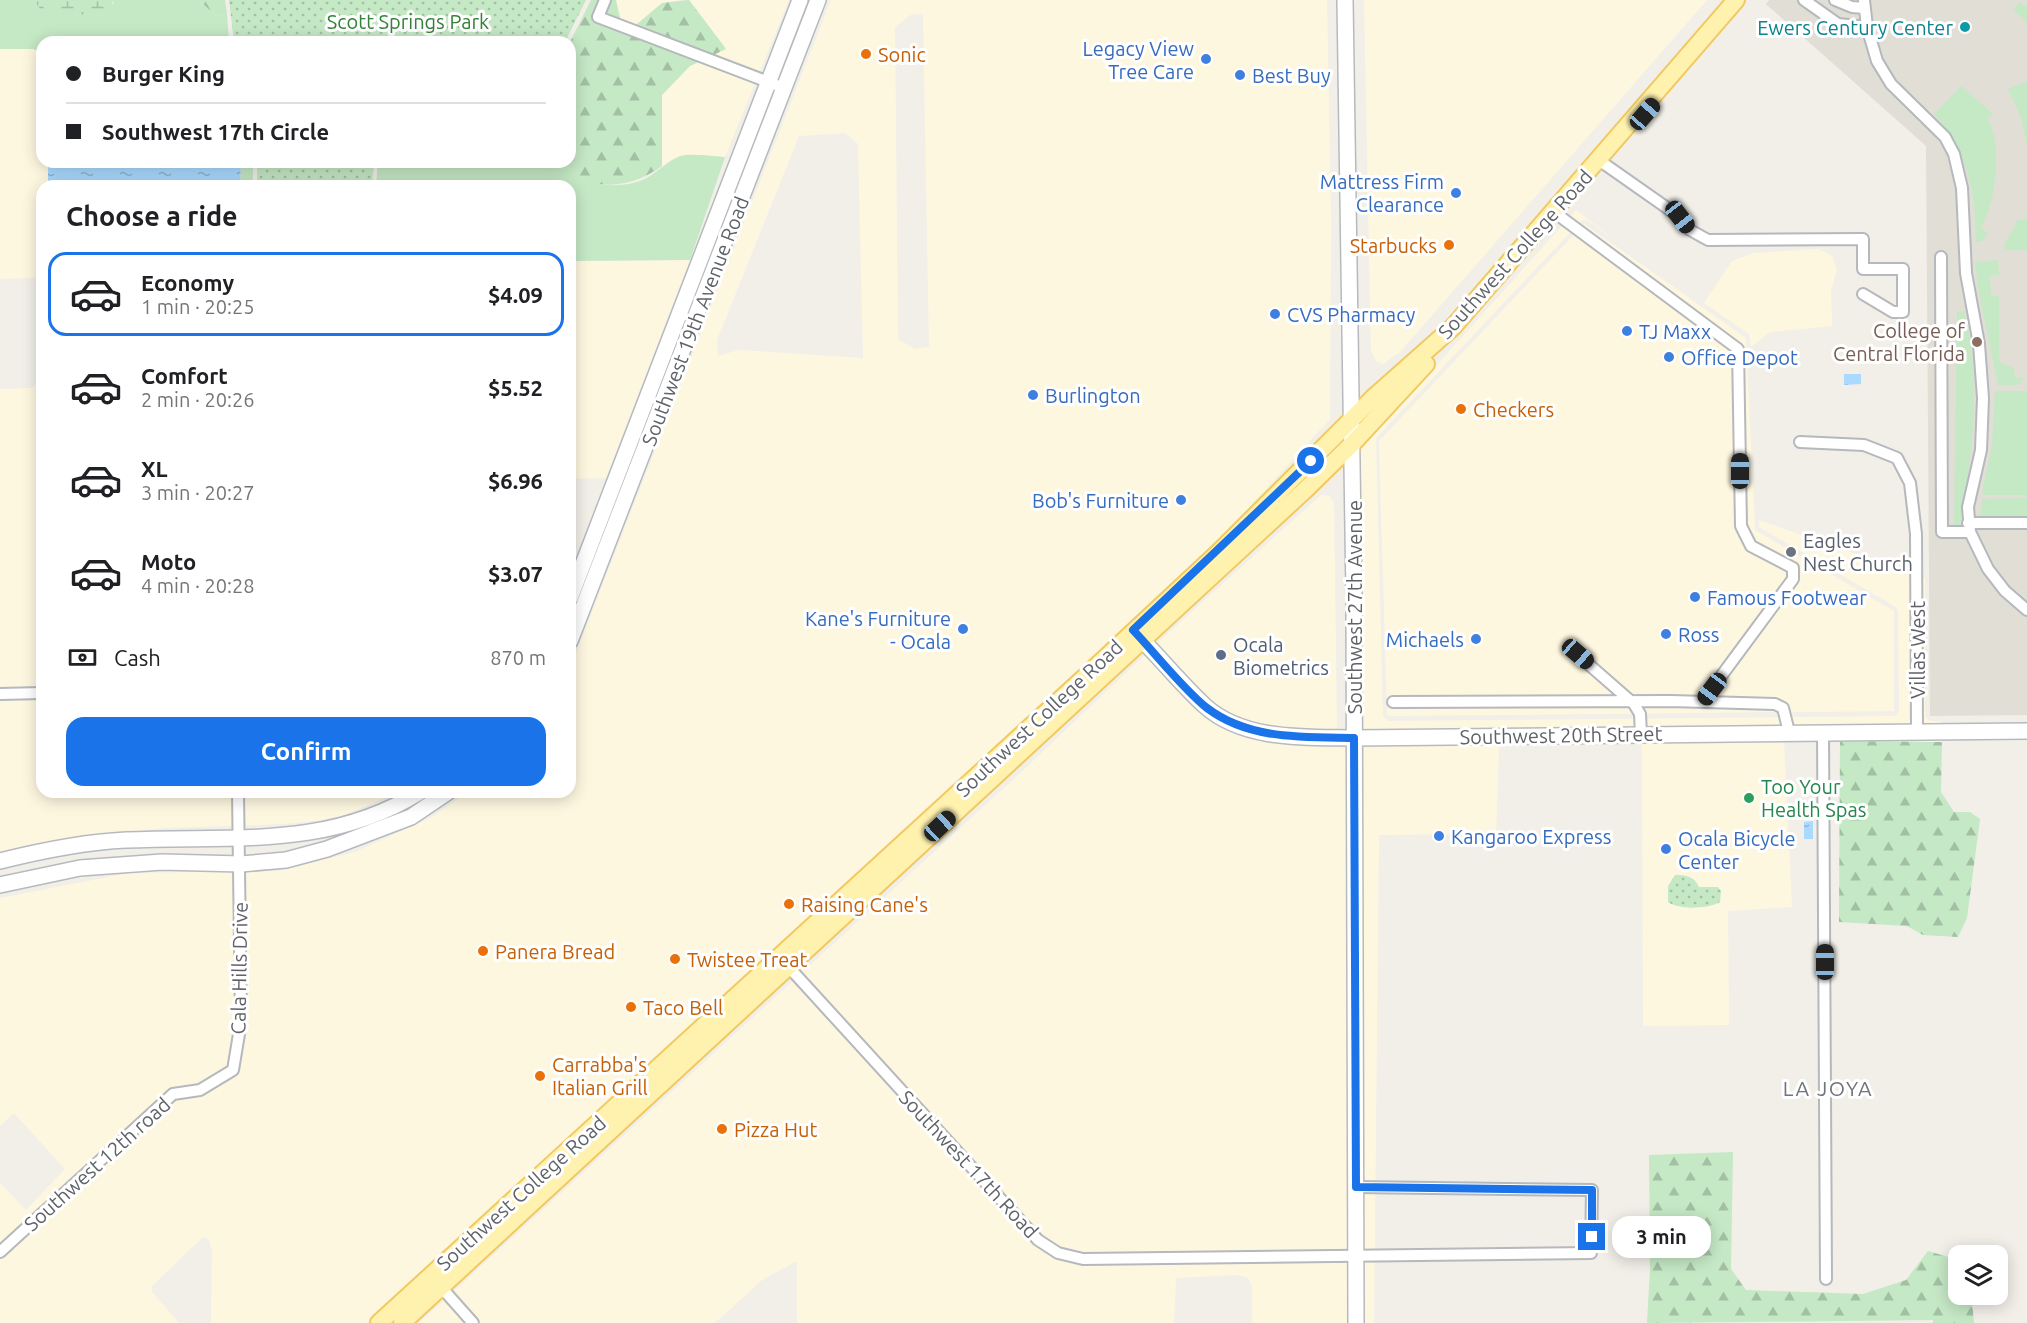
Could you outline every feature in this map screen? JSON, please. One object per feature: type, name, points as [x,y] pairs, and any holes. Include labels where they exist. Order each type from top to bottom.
[{"type":"main road","name":"Southwest 19th Avenue Road","points":[[576,582],[800,0]]},
{"type":"main road","name":"Southwest 19th Avenue Road","points":[[576,625],[818,0]]},
{"type":"main road","name":"Southwest 27th Avenue","points":[[1345,0],[1352,420],[1356,1323]]},
{"type":"main road","name":"Southwest College Road","points":[[1138,635],[1352,420],[1453,327],[1736,0]]},
{"type":"main road","name":"Southwest College Road","points":[[379,1323],[784,961],[1138,635],[1352,444],[1558,215],[1744,0]]},
{"type":"main road","name":"Southwest 20th Street","points":[[1138,635],[1206,707],[1233,722],[1265,734],[1354,738],[2027,731]]},
{"type":"main road","points":[[0,861],[124,840],[239,837],[327,831],[359,822],[408,798]]},
{"type":"main road","points":[[0,885],[80,868],[162,862],[241,864],[286,860],[336,846],[411,817],[439,798]]},
{"type":"main road","name":"Southwest College Road","points":[[402,1323],[784,961]]},
{"type":"street","points":[[604,0],[598,17],[784,88]]},
{"type":"street","points":[[1804,0],[1838,24],[1867,27]]},
{"type":"street","points":[[1835,0],[1852,7],[1864,4],[1867,27],[1876,61],[1891,84],[1946,137],[1954,154],[1962,188],[1966,273],[1982,363],[1982,435],[1968,507],[1969,527],[1988,569],[2005,591],[2027,610]]},
{"type":"street","points":[[1603,163],[1680,217],[1690,230],[1708,240],[1863,239],[1863,269],[1903,269],[1903,312],[1893,312],[1863,294]]},
{"type":"street","points":[[1558,215],[1738,349],[1741,526],[1751,546],[1793,568],[1793,579],[1702,702]]},
{"type":"street","points":[[1941,257],[1942,532],[1969,527],[2027,523]]},
{"type":"street","name":"Villas West","points":[[1800,442],[1864,445],[1897,458],[1910,483],[1914,501],[1916,569],[1917,732]]},
{"type":"street","points":[[1571,649],[1634,704],[1640,714],[1641,734]]},
{"type":"street","points":[[0,694],[36,693]]},
{"type":"street","points":[[1393,702],[1775,704],[1783,708],[1789,732]]},
{"type":"street","points":[[1823,732],[1826,1279]]},
{"type":"street","name":"Cala Hills Drive","points":[[200,1090],[233,1070],[241,1022],[241,864],[238,798]]},
{"type":"street","name":"Southwest 17th Road","points":[[784,961],[1038,1240],[1058,1253],[1083,1259],[1591,1253],[1592,1190],[1356,1187]]},
{"type":"street","name":"Southwest 12th road","points":[[0,1252],[173,1094],[200,1090]]},
{"type":"street","points":[[441,1287],[473,1323]]},
{"type":"shaded area","points":[[616,0],[681,0],[662,3],[624,35]]},
{"type":"shaded area","points":[[689,0],[789,0],[725,157],[681,156],[662,166],[662,95],[690,66],[726,48]]},
{"type":"shaded area","points":[[831,0],[1327,0],[1331,218],[1330,419],[1217,542],[367,1323],[211,1323],[212,1252],[209,1239],[203,1237],[152,1286],[152,1292],[179,1323],[0,1323],[0,1183],[26,1210],[65,1169],[14,1113],[0,1126],[0,898],[129,873],[279,871],[355,852],[430,818],[459,798],[576,798],[576,653]],"holes":[[[923,14],[929,347],[915,349],[898,339],[895,27],[910,15]],[[845,133],[858,144],[863,358],[739,350],[718,356],[717,340],[799,136]]]},
{"type":"shaded area","points":[[1364,0],[1707,0],[1400,352],[1383,364],[1377,362],[1371,351]]},
{"type":"shaded area","name":"College of Central Florida","points":[[1769,0],[2027,0],[2027,715],[1930,716],[1926,146],[1766,4]]},
{"type":"shaded area","points":[[0,49],[33,49],[36,50],[36,168],[48,168],[48,180],[36,180],[36,277],[0,279]]},
{"type":"shaded area","points":[[1576,210],[1619,243],[1587,220],[1582,220],[1376,438],[1383,716],[1388,721],[1895,716],[1899,711],[1898,611],[1896,607],[1759,527],[1759,520],[1925,578],[1925,716],[1930,721],[1941,721],[1941,726],[1359,732],[1357,454]]},
{"type":"shaded area","points":[[1584,224],[1746,338],[1755,530],[1894,611],[1894,711],[1387,716],[1379,441]]},
{"type":"shaded area","points":[[1818,249],[1832,256],[1837,270],[1831,290],[1832,326],[1770,332],[1751,347],[1749,334],[1704,303],[1732,261],[1754,253]]},
{"type":"shaded area","points":[[690,260],[606,478],[576,479],[576,261]]},
{"type":"shaded area","points":[[36,383],[36,798],[384,798],[336,819],[282,824],[165,828],[68,838],[0,851],[0,389],[32,388]]},
{"type":"shaded area","points":[[1321,495],[1330,496],[1334,503],[1337,730],[1299,732],[1266,728],[1234,717],[1209,703],[1154,646]]},
{"type":"shaded area","points":[[1147,653],[1231,727],[1350,743],[1351,1323],[1252,1323],[1252,1287],[1248,1278],[1237,1275],[1176,1278],[1174,1323],[797,1323],[797,1261],[762,1280],[715,1323],[419,1323],[1017,776]]},
{"type":"shaded area","points":[[1942,737],[1942,742],[1784,742],[1792,907],[1728,911],[1729,1025],[1643,1026],[1642,744],[1499,746],[1496,838],[1472,834],[1379,835],[1374,1323],[1360,1323],[1359,743]]},
{"type":"green space","points":[[0,0],[34,0],[40,9],[113,4],[114,0],[199,0],[216,16],[227,14],[229,36],[36,36],[36,50],[0,49]]},
{"type":"green space","points":[[34,0],[114,0],[109,7],[101,11],[80,15],[40,9]]},
{"type":"green space","points":[[199,0],[225,0],[227,14],[216,16]]},
{"type":"green space","name":"Scott Springs Park","points":[[229,0],[586,0],[568,36],[233,36]]},
{"type":"green space","points":[[591,0],[616,0],[624,35],[662,3],[689,0],[726,49],[690,66],[662,95],[662,166],[651,173],[625,183],[612,185],[586,180],[569,168],[576,168],[576,36],[573,36]]},
{"type":"green space","points":[[2020,2],[2027,7],[2027,22],[2013,10]]},
{"type":"green space","points":[[2027,81],[2027,144],[2021,117],[2008,89]]},
{"type":"green space","points":[[1961,86],[1993,114],[1987,119],[1995,142],[1996,174],[1990,204],[1981,228],[1988,233],[1981,242],[1976,242],[1972,190],[1968,174],[1955,143],[1934,114]]},
{"type":"green space","points":[[680,156],[725,157],[690,260],[576,261],[576,180],[376,180],[378,168],[569,168],[590,181],[624,185],[645,179]]},
{"type":"green space","points":[[241,168],[253,168],[253,180],[240,180]]},
{"type":"green space","points":[[257,168],[374,168],[372,180],[257,180]]},
{"type":"green space","points":[[2018,220],[2027,220],[2027,250],[2005,250],[2004,245]]},
{"type":"green space","points":[[1998,260],[1999,275],[1990,275],[1991,295],[1999,296],[1999,358],[2001,363],[2014,368],[2015,378],[2024,378],[2018,385],[1998,385],[1978,288],[1975,262]]},
{"type":"green space","points":[[1964,311],[1973,366],[1974,418],[1960,526],[1954,526],[1957,312]]},
{"type":"green space","points":[[1995,391],[2027,391],[2027,495],[1984,495],[1982,492],[1992,445]]},
{"type":"green space","points":[[2027,498],[2027,518],[1980,516],[1982,499]]},
{"type":"green space","points":[[1840,741],[1942,742],[1941,792],[1954,812],[1970,812],[1980,819],[1967,918],[1958,937],[1923,935],[1907,926],[1839,922]]},
{"type":"green space","points":[[1675,875],[1683,875],[1695,880],[1699,887],[1718,887],[1721,891],[1720,902],[1694,908],[1668,902],[1668,886]]},
{"type":"green space","points":[[1733,1152],[1731,1269],[1746,1290],[1863,1294],[1906,1280],[1928,1251],[1948,1257],[1948,1305],[1972,1305],[1974,1323],[1933,1323],[1933,1320],[1647,1323],[1650,1269],[1649,1155]]},
{"type":"water","points":[[48,168],[241,168],[240,180],[48,180]]},
{"type":"water","points":[[1844,374],[1861,374],[1861,384],[1844,385]]},
{"type":"water","points":[[1813,821],[1813,839],[1804,839],[1804,822]]},
{"type":"place","name":"Ewers Century Center","points":[[1965,27]]},
{"type":"place","name":"Sonic","points":[[866,54]]},
{"type":"place","name":"Legacy View Tree Care","points":[[1206,59]]},
{"type":"place","name":"Best Buy","points":[[1240,75]]},
{"type":"place","name":"Mattress Firm Clearance","points":[[1456,193]]},
{"type":"place","name":"Starbucks","points":[[1449,245]]},
{"type":"place","name":"CVS Pharmacy","points":[[1275,314]]},
{"type":"place","name":"TJ Maxx","points":[[1627,331]]},
{"type":"place","name":"College of Central Florida","points":[[1977,342]]},
{"type":"place","name":"Office Depot","points":[[1669,357]]},
{"type":"place","name":"Burlington","points":[[1033,395]]},
{"type":"place","name":"Checkers","points":[[1461,409]]},
{"type":"place","name":"Bob's Furniture","points":[[1181,500]]},
{"type":"place","name":"Eagles Nest Church","points":[[1791,552]]},
{"type":"place","name":"Famous Footwear","points":[[1695,597]]},
{"type":"place","name":"Kane's Furniture - Ocala","points":[[963,629]]},
{"type":"place","name":"Ross","points":[[1666,634]]},
{"type":"place","name":"Michaels","points":[[1476,639]]},
{"type":"place","name":"Ocala Biometrics","points":[[1221,655]]},
{"type":"place","name":"Too Your Health Spas","points":[[1749,798]]},
{"type":"place","name":"Kangaroo Express","points":[[1439,836]]},
{"type":"place","name":"Ocala Bicycle Center","points":[[1666,849]]},
{"type":"place","name":"Raising Cane's","points":[[789,904]]},
{"type":"place","name":"Panera Bread","points":[[483,951]]},
{"type":"place","name":"Twistee Treat","points":[[675,959]]},
{"type":"place","name":"Taco Bell","points":[[631,1007]]},
{"type":"place","name":"Carrabba's Italian Grill","points":[[540,1076]]},
{"type":"place","name":"Pizza Hut","points":[[722,1129]]},
{"type":"district","name":"LA JOYA","points":[[1828,1088]]},
{"type":"route","points":[[1311,461],[1221,550],[1133,630],[1206,707],[1233,722],[1265,734],[1354,738],[1356,1187],[1592,1190],[1592,1237]]}]
